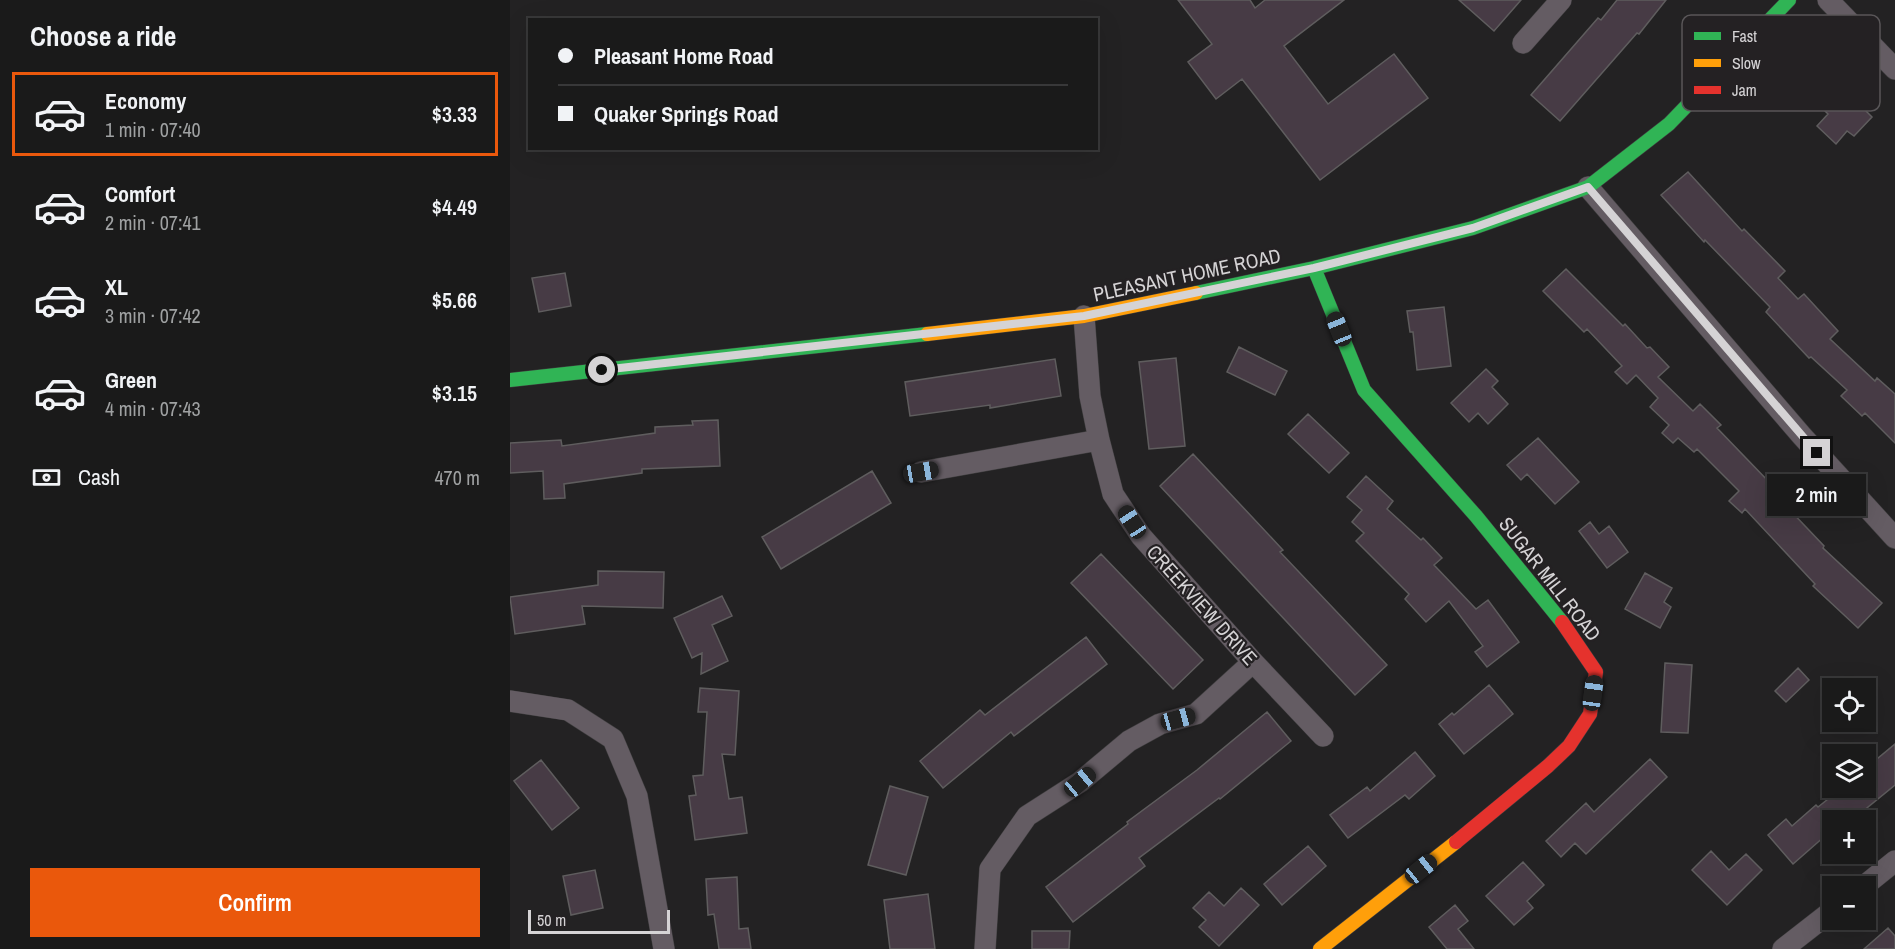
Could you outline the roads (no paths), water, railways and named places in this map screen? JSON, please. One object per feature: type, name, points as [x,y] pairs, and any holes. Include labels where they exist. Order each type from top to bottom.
[{"type":"main road","name":"PLEASANT HOME ROAD","points":[[1774,15],[1789,0]]},
{"type":"main road","name":"PLEASANT HOME ROAD","points":[[510,380],[1084,316],[1314,268],[1473,228],[1588,187],[1669,124],[1682,111]]},
{"type":"main road","name":"SUGAR MILL ROAD","points":[[1314,268],[1364,390],[1483,525],[1569,630],[1596,672],[1590,714],[1569,746],[1456,842],[1320,949]]},
{"type":"street","points":[[1523,43],[1561,0]]},
{"type":"street","points":[[1828,0],[1843,15]]},
{"type":"street","points":[[1880,54],[1895,69]]},
{"type":"street","points":[[1588,187],[1802,436],[1895,538]]},
{"type":"street","name":"CREEKVIEW DRIVE","points":[[1084,316],[1090,396],[1113,494],[1141,536],[1253,662],[1323,736]]},
{"type":"street","points":[[921,472],[1099,440]]},
{"type":"street","points":[[985,949],[990,869],[1027,816],[1080,782],[1129,741],[1161,724],[1196,714],[1253,662]]},
{"type":"street","points":[[510,701],[568,710],[613,740],[637,796],[664,949]]},
{"type":"street","points":[[1876,876],[1895,861]]},
{"type":"street","points":[[1783,949],[1822,919]]}]
